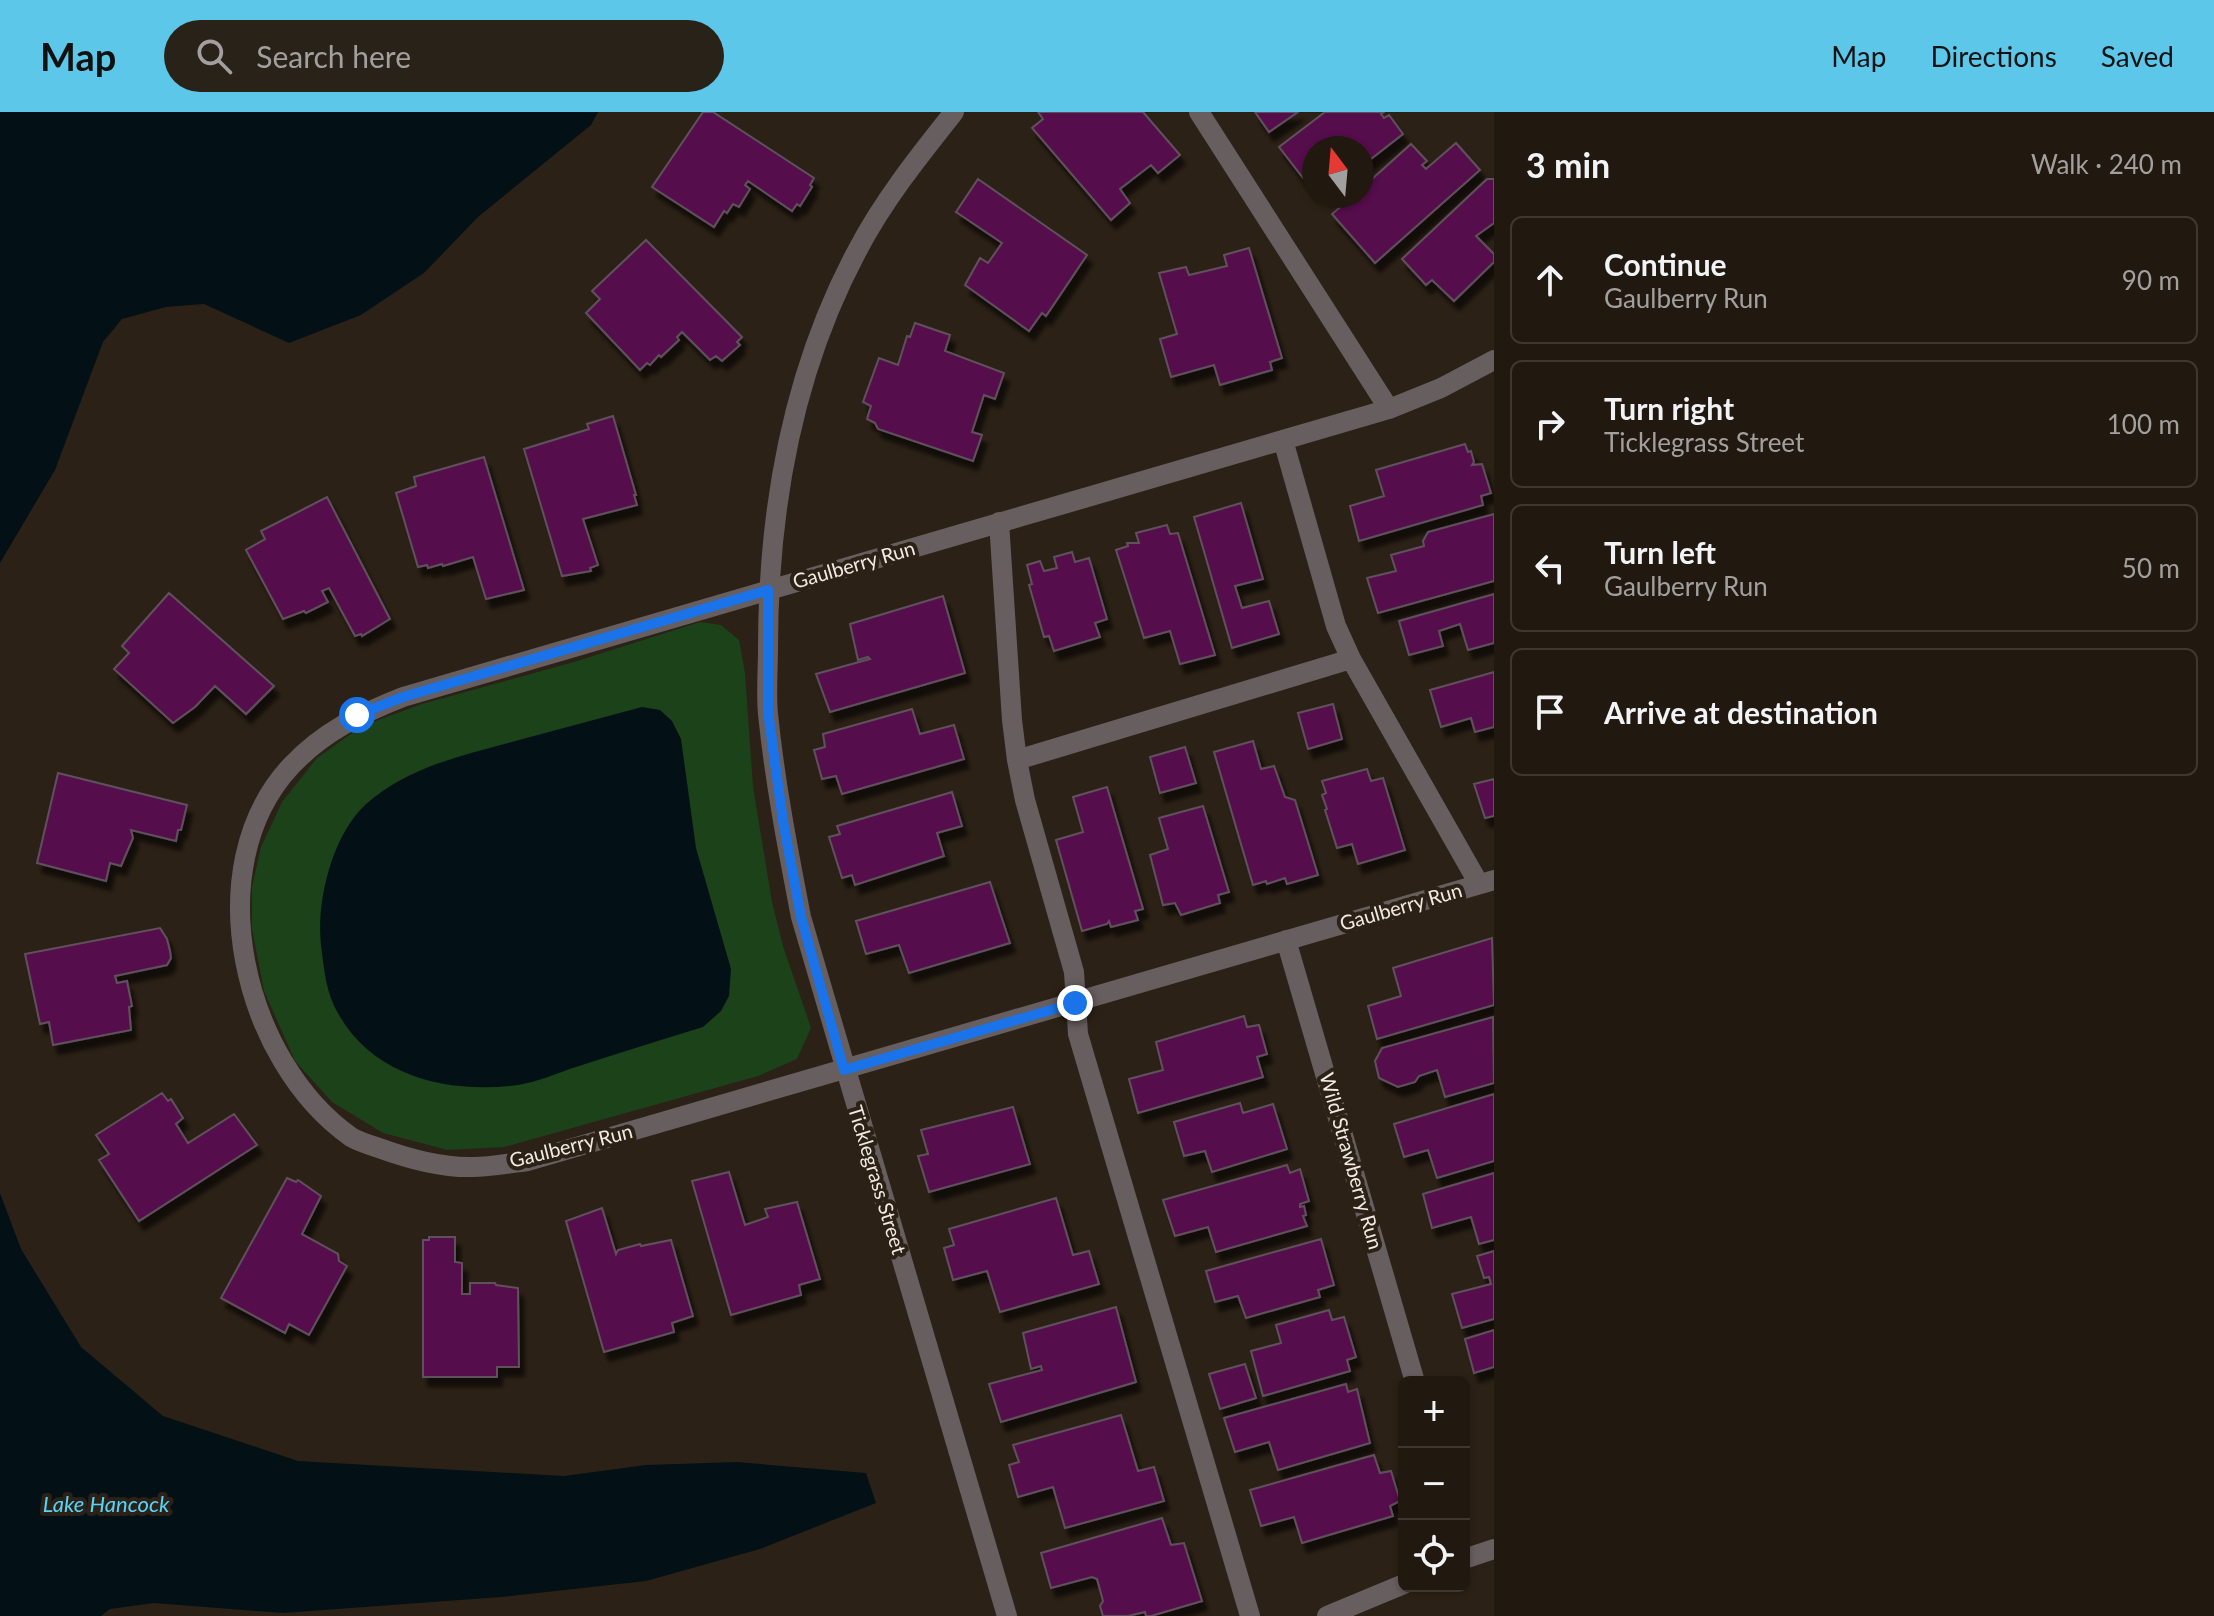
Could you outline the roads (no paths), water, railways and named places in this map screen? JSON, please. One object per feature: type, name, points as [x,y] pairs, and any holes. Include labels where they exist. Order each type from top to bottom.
[{"type":"street","name":"Ticklegrass Street","points":[[954,112],[905,175],[865,237],[829,311],[802,387],[782,464],[768,590],[768,712],[783,821],[801,917],[1007,1616]]},
{"type":"street","points":[[1199,112],[1389,409]]},
{"type":"street","name":"Gaulberry Run","points":[[1487,882],[528,1161],[472,1167],[409,1159],[353,1138],[305,1094],[275,1050],[253,994],[242,944],[239,892],[248,847],[265,805],[289,768],[323,736],[357,715],[403,697],[1389,409],[1493,362]]},
{"type":"street","points":[[1283,440],[1336,626],[1351,659],[1487,882]]},
{"type":"street","points":[[999,522],[1017,760],[1025,800],[1074,972],[1078,1034],[1250,1616]]},
{"type":"street","points":[[1017,760],[1351,659]]},
{"type":"street","name":"Wild Strawberry Run","points":[[1286,940],[1413,1376]]},
{"type":"street","points":[[1470,1554],[1494,1549]]},
{"type":"street","points":[[1327,1616],[1398,1586]]},
{"type":"water","points":[[0,112],[598,112],[591,125],[478,217],[424,273],[361,315],[289,343],[204,304],[166,307],[122,319],[103,342],[55,470],[0,563]]},
{"type":"water","points":[[642,707],[660,710],[672,721],[681,739],[696,848],[731,969],[729,996],[721,1011],[703,1027],[518,1085],[467,1087],[441,1083],[417,1077],[373,1054],[354,1036],[331,999],[321,945],[321,909],[329,870],[353,818],[382,792],[418,771],[478,751]]},
{"type":"water","name":"Lake Hancock","points":[[0,1193],[21,1249],[81,1347],[163,1416],[298,1461],[564,1476],[646,1465],[737,1462],[866,1473],[876,1503],[760,1549],[646,1581],[501,1597],[283,1613],[154,1603],[110,1609],[101,1616],[0,1616]]}]
